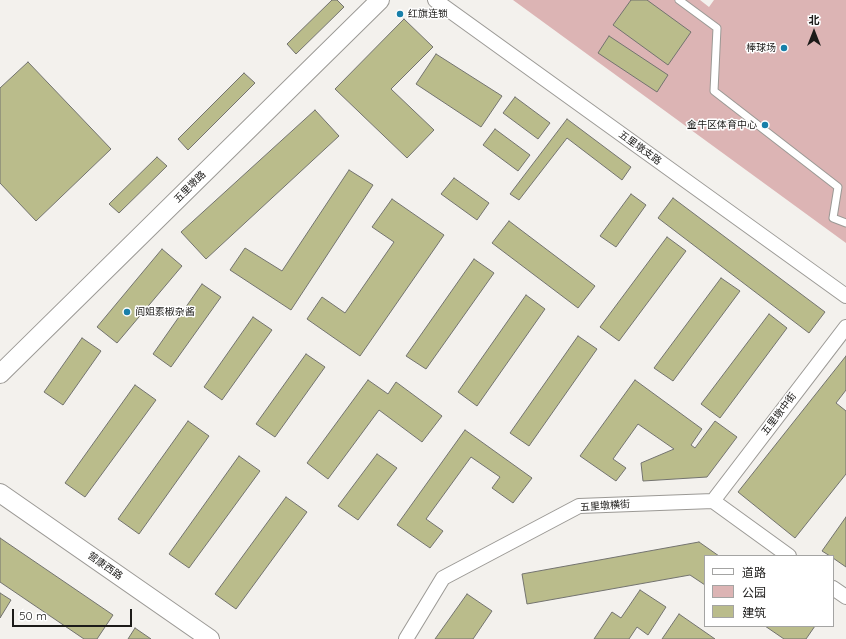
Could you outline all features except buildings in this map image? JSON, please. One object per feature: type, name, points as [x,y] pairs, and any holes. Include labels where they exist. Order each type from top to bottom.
[{"type":"street","name":"五里墩路","points":[[0,374],[380,0]]},
{"type":"street","name":"五里墩支路","points":[[435,0],[846,296]]},
{"type":"street","name":"五里墩中街","points":[[713,502],[846,327]]},
{"type":"street","name":"营康西路","points":[[0,493],[210,639]]},
{"type":"street","points":[[713,502],[788,555]]},
{"type":"street","name":"五里墩横街","points":[[406,639],[443,578],[579,506],[713,502]]},
{"type":"street","points":[[834,589],[846,597]]},
{"type":"lane","points":[[679,0],[717,28],[714,91],[838,187],[833,218],[846,223]]},
{"type":"green space","name":"金牛区体育中心","points":[[513,0],[700,0],[709,7],[714,0],[846,0],[846,243]]},
{"type":"place","name":"红旗连锁","points":[[400,14]]},
{"type":"place","name":"棒球场","points":[[784,48]]},
{"type":"place","name":"金牛区体育中心","points":[[765,125]]},
{"type":"place","name":"阎姐素椒杂酱","points":[[127,312]]}]
